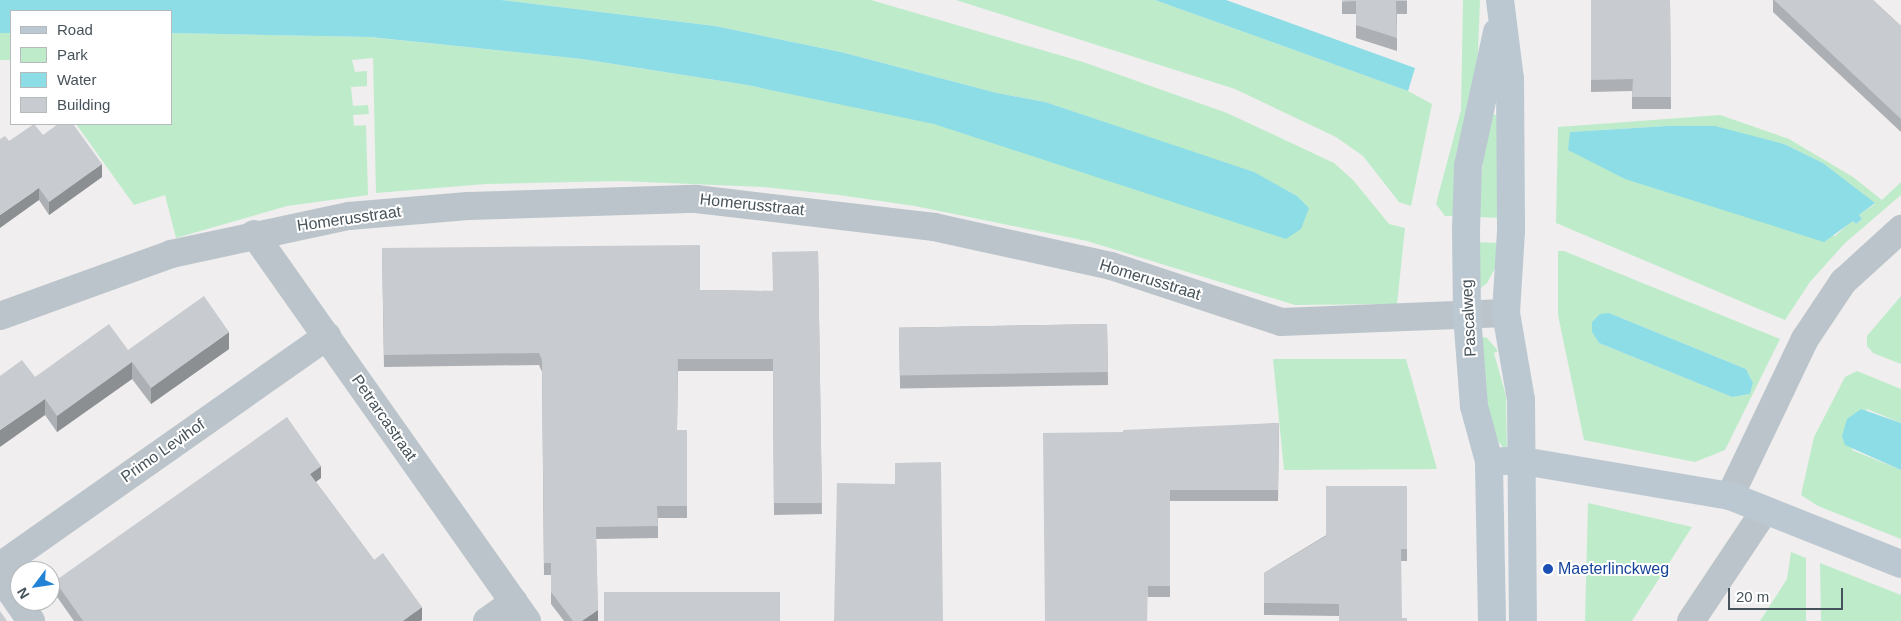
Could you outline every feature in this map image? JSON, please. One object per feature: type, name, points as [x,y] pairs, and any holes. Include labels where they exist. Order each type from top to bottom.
[{"type":"street","name":"Pascalweg","points":[[1500,8],[1510,79],[1511,231],[1506,313],[1521,400],[1523,621]]},
{"type":"street","name":"Pascalweg","points":[[1492,621],[1489,461],[1474,406],[1467,314],[1468,166],[1500,8]]},
{"type":"street","name":"Homerusstraat","points":[[0,316],[171,254],[254,234],[349,216],[458,207],[696,199],[934,227],[1111,266],[1281,322],[1506,313]]},
{"type":"street","points":[[1730,496],[1805,339],[1843,282],[1901,230]]},
{"type":"street","name":"Petrarcastraat","points":[[254,234],[521,612],[487,621]]},
{"type":"street","name":"Primo Levihof","points":[[0,566],[327,336]]},
{"type":"street","points":[[1489,461],[1523,460],[1730,496],[1901,564]]},
{"type":"street","points":[[1691,621],[1766,510]]},
{"type":"street","points":[[0,576],[30,621]]},
{"type":"green space","points":[[501,0],[871,0],[1083,62],[1227,113],[1334,163],[1353,180],[1389,224],[1405,228],[1397,304],[1295,305],[1087,241],[915,206],[839,195],[764,187],[619,181],[486,184],[376,193],[373,58],[352,60],[355,72],[367,71],[367,86],[351,87],[353,106],[368,105],[369,114],[353,115],[354,126],[366,125],[368,195],[287,206],[176,238],[165,195],[134,205],[77,125],[172,125],[172,33],[369,37],[582,59],[747,85],[1297,196],[1254,173],[1045,102],[997,93],[841,52],[715,26]]},
{"type":"green space","points":[[956,0],[1155,0],[1408,91],[1432,104],[1411,206],[1399,202],[1363,156],[1336,137],[1235,89]]},
{"type":"green space","points":[[1463,0],[1480,0],[1478,52],[1456,216],[1445,216],[1436,204],[1461,110]]},
{"type":"green space","points":[[0,33],[10,33],[10,60],[0,60]]},
{"type":"green space","points":[[1494,114],[1502,119],[1501,218],[1477,217],[1487,126]]},
{"type":"green space","points":[[1720,115],[1789,139],[1853,177],[1882,200],[1901,182],[1901,195],[1845,243],[1810,282],[1785,320],[1556,223],[1558,127]],"holes":[[[1667,126],[1784,144],[1823,163],[1875,204],[1859,215],[1862,219],[1856,224],[1853,220],[1835,236],[1568,150],[1571,132]]]},
{"type":"green space","points":[[1476,242],[1499,243],[1497,265],[1487,283],[1477,291]]},
{"type":"green space","points":[[1558,251],[1564,251],[1780,339],[1725,450],[1695,462],[1584,440],[1558,315]],"holes":[[[1609,313],[1746,369],[1753,383],[1750,394],[1732,397],[1599,343],[1592,332]]]},
{"type":"green space","points":[[1901,296],[1901,364],[1873,353],[1867,346],[1867,336]]},
{"type":"green space","points":[[1479,336],[1487,338],[1498,351],[1494,353],[1506,396],[1507,453],[1492,433],[1481,369]]},
{"type":"green space","points":[[1273,359],[1406,359],[1437,469],[1284,470]]},
{"type":"green space","points":[[1857,371],[1901,389],[1901,423],[1867,409],[1852,450],[1901,470],[1901,539],[1818,506],[1801,495],[1814,437],[1845,377]]},
{"type":"green space","points":[[1588,503],[1692,527],[1632,621],[1585,621]]},
{"type":"green space","points":[[1791,552],[1806,558],[1806,621],[1760,621],[1787,579]]},
{"type":"green space","points":[[1820,563],[1901,595],[1901,621],[1821,621]]},
{"type":"water","points":[[0,0],[501,0],[715,26],[841,52],[997,93],[1045,102],[1254,172],[1297,196],[1309,208],[1301,229],[1286,239],[934,124],[747,85],[582,59],[370,37],[172,33],[172,10],[10,10],[10,33],[0,33]]},
{"type":"water","points":[[1155,0],[1226,0],[1415,68],[1408,91]]},
{"type":"water","points":[[1667,126],[1715,126],[1784,144],[1823,163],[1875,203],[1859,215],[1862,219],[1856,224],[1853,221],[1824,242],[1625,179],[1568,150],[1570,132]]},
{"type":"water","points":[[1609,313],[1746,369],[1753,383],[1750,394],[1732,397],[1599,343],[1592,332],[1592,322],[1600,314]]},
{"type":"water","points":[[1861,409],[1901,423],[1901,470],[1845,445],[1842,436],[1847,419]]},
{"type":"building","points":[[1342,0],[1407,0],[1396,1],[1397,38],[1356,25],[1356,1],[1342,2]]},
{"type":"building","points":[[1591,0],[1670,0],[1671,97],[1632,97],[1633,79],[1591,80]]},
{"type":"building","points":[[1774,0],[1873,0],[1901,26],[1901,119]]},
{"type":"building","points":[[33,125],[35,125],[43,135],[57,125],[74,125],[102,164],[49,202],[39,188],[0,215],[0,139],[5,136],[9,141]]},
{"type":"building","points":[[700,245],[700,290],[773,291],[772,252],[818,251],[822,503],[774,503],[773,359],[678,359],[677,430],[687,430],[687,506],[657,506],[658,526],[596,527],[598,610],[582,621],[573,621],[551,592],[551,563],[544,563],[542,360],[539,353],[384,355],[382,248]]},
{"type":"building","points":[[204,296],[229,332],[151,388],[132,362],[57,416],[45,399],[0,430],[0,376],[22,360],[35,377],[109,324],[128,350]]},
{"type":"building","points":[[1107,324],[1108,372],[900,376],[899,328]]},
{"type":"building","points":[[287,417],[321,466],[310,474],[374,560],[383,553],[422,607],[403,621],[83,621],[60,588],[60,577]]},
{"type":"building","points":[[1279,423],[1278,490],[1170,490],[1170,586],[1148,586],[1147,621],[1045,621],[1043,433],[1123,432],[1123,430]]},
{"type":"building","points":[[941,462],[943,621],[834,621],[837,483],[895,484],[895,463]]},
{"type":"building","points":[[1326,486],[1407,486],[1407,549],[1401,549],[1402,618],[1407,618],[1407,621],[1339,621],[1339,604],[1264,603],[1264,573],[1326,536]]},
{"type":"building","points":[[604,592],[780,592],[780,621],[604,621]]},
{"type":"building","points":[[0,611],[7,621],[0,621]]},
{"type":"place","name":"Maeterlinckweg","points":[[1548,569]]}]
